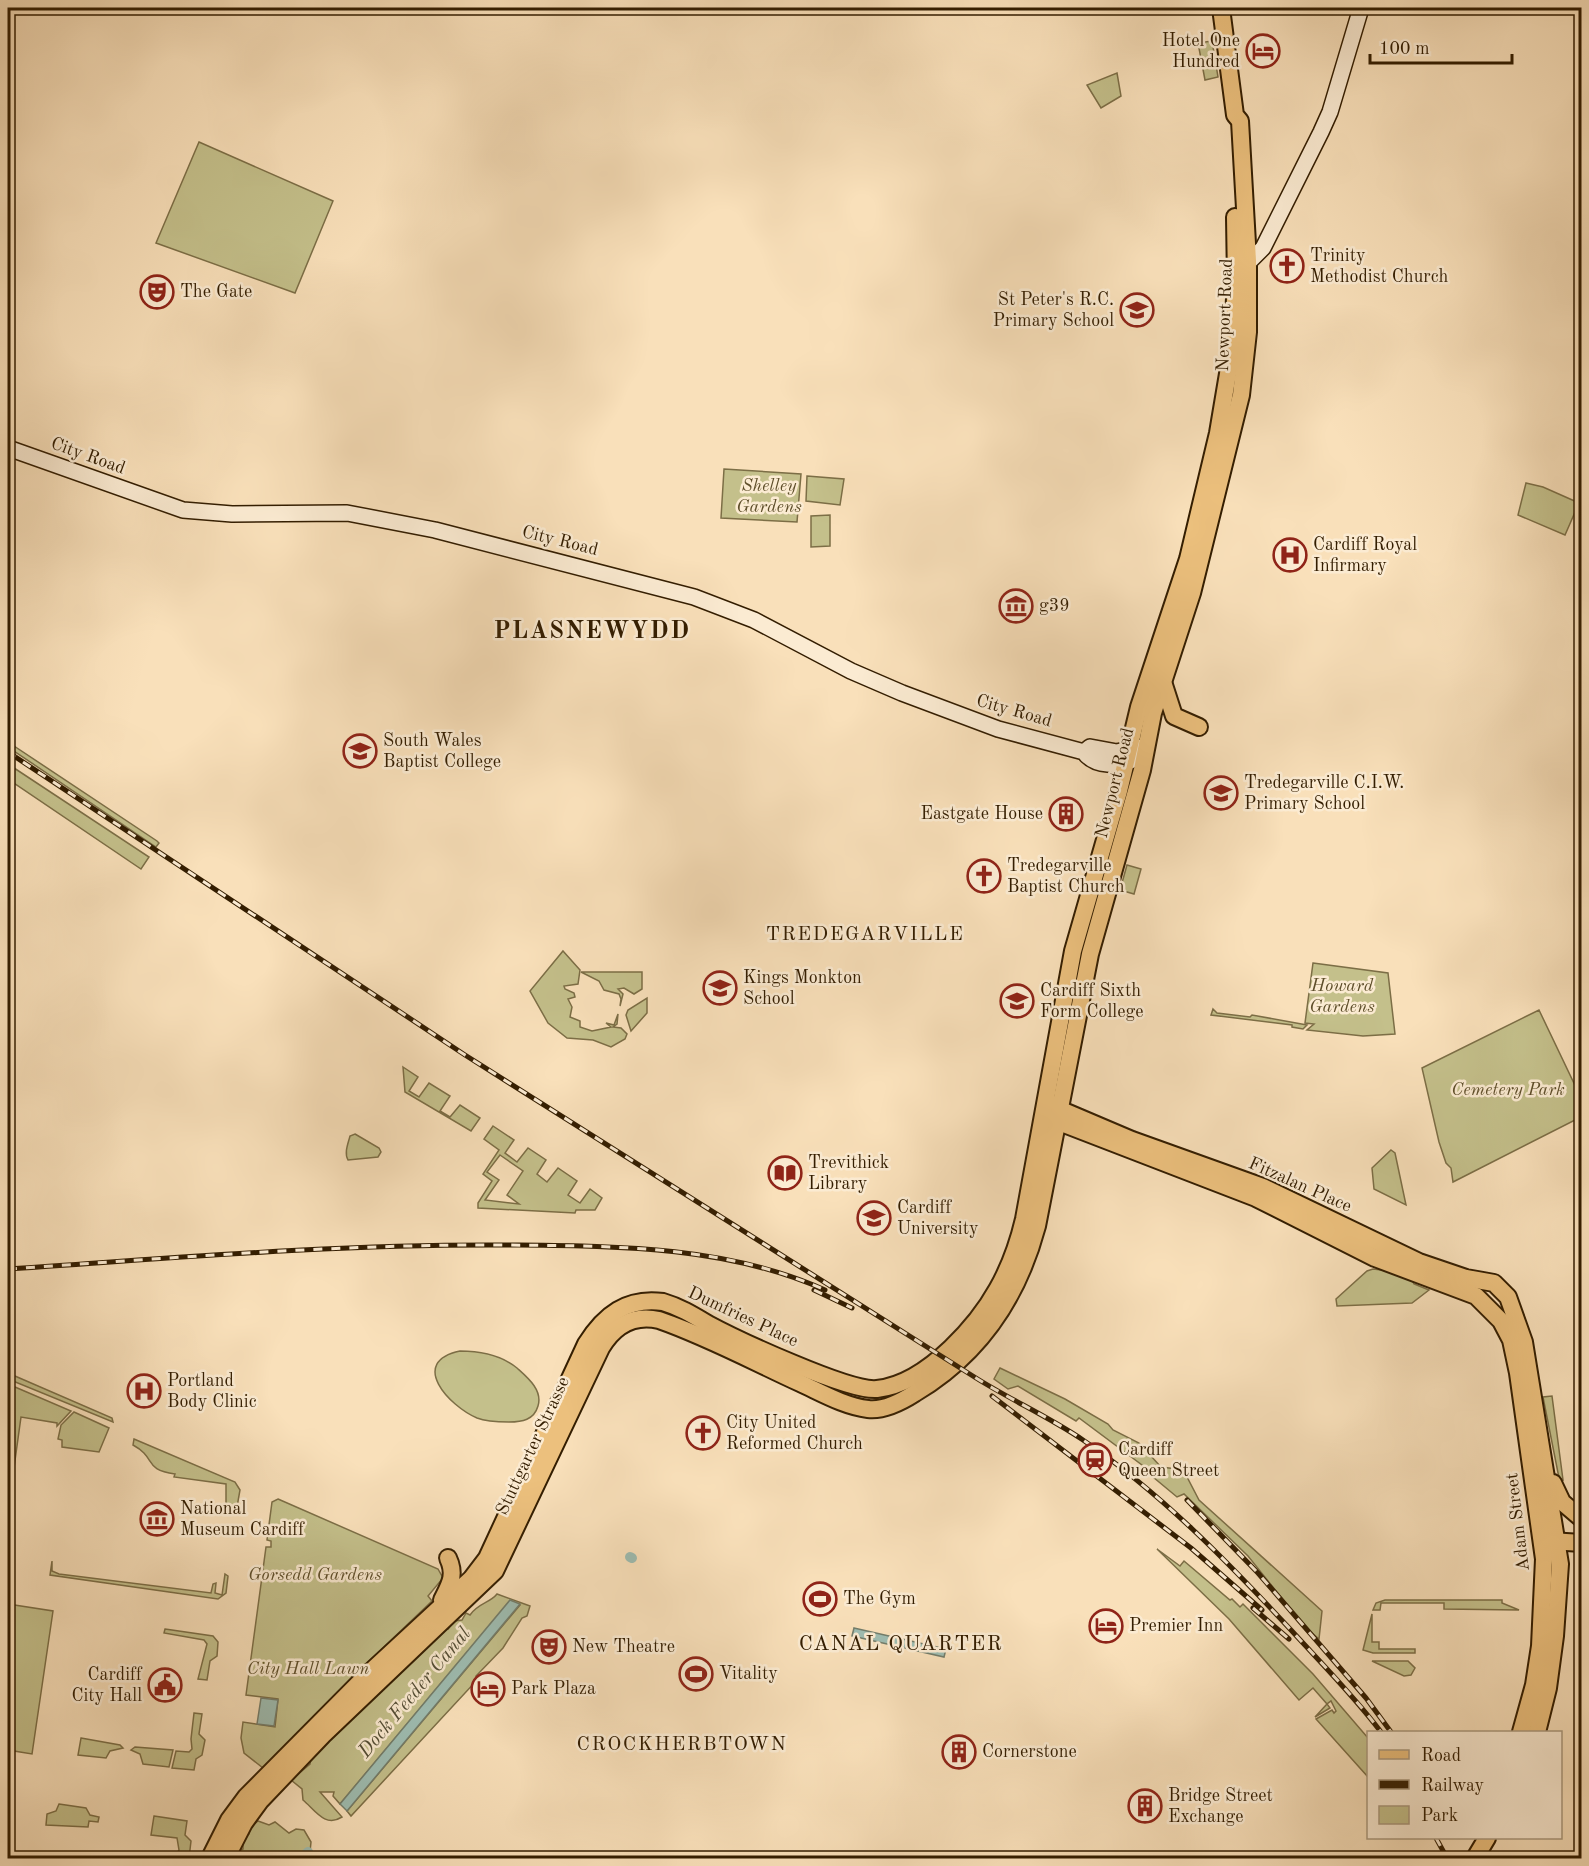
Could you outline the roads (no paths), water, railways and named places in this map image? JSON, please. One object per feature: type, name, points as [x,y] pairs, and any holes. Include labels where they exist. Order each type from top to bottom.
[{"type":"main road","name":"Newport Road","points":[[892,1405],[929,1385],[960,1360],[992,1325],[1008,1302],[1032,1245],[1053,1113],[1072,956],[1137,752],[1164,685],[1208,531],[1240,395],[1248,332],[1248,261],[1242,133],[1240,122],[1235,115],[1221,8]]},
{"type":"main road","points":[[1236,281],[1248,261],[1263,248],[1321,132],[1330,112],[1361,8]]},
{"type":"main road","name":"Newport Road","points":[[885,1388],[907,1380],[936,1361],[972,1326],[1001,1286],[1019,1238],[1053,1113],[1137,752],[1139,707],[1188,558],[1209,477],[1232,350],[1236,281],[1231,123],[1235,115]]},
{"type":"main road","name":"City Road","points":[[8,448],[183,510],[248,514],[327,512],[357,515],[435,530],[694,597],[754,620],[851,671],[998,729],[1084,752],[1090,747],[1117,752],[1137,752]]},
{"type":"main road","points":[[1164,685],[1173,714],[1182,721],[1199,727]]},
{"type":"main road","name":"Fitzalan Place","points":[[1053,1113],[1256,1198],[1375,1258],[1464,1293]]},
{"type":"main road","name":"Fitzalan Place","points":[[1053,1113],[1263,1187],[1419,1262],[1466,1278],[1494,1283],[1508,1297],[1512,1306]]},
{"type":"main road","name":"Adam Street","points":[[1464,1293],[1476,1296],[1497,1317],[1504,1326],[1514,1349],[1549,1536],[1560,1564],[1555,1636],[1548,1688],[1537,1731]]},
{"type":"main road","name":"Dumfries Place","points":[[593,1334],[620,1308],[638,1301],[663,1302],[822,1375],[868,1389],[885,1388]]},
{"type":"main road","name":"Adam Street","points":[[1512,1306],[1524,1342],[1547,1468],[1549,1536],[1540,1646],[1534,1685],[1521,1731]]},
{"type":"main road","name":"Dumfries Place","points":[[613,1332],[632,1320],[659,1320],[846,1404],[872,1410],[892,1405]]},
{"type":"main road","name":"Stuttgarter Strasse","points":[[483,1574],[506,1551],[601,1348],[613,1332]]},
{"type":"main road","name":"Stuttgarter Strasse","points":[[483,1574],[579,1359],[593,1334]]},
{"type":"main road","points":[[1547,1468],[1562,1502],[1581,1519]]},
{"type":"main road","points":[[1549,1536],[1581,1527]]},
{"type":"main road","points":[[1549,1536],[1581,1543]]},
{"type":"main road","points":[[439,1606],[452,1579],[453,1572],[448,1558]]},
{"type":"main road","points":[[210,1858],[229,1820],[246,1797],[439,1606],[483,1574]]},
{"type":"main road","points":[[226,1858],[244,1823],[260,1801],[483,1574]]},
{"type":"main road","points":[[1475,1858],[1486,1839]]},
{"type":"water","points":[[510,1600],[520,1604],[347,1811],[340,1804]]},
{"type":"water","points":[[854,1628],[946,1649],[944,1657],[852,1636]]},
{"type":"water","points":[[261,1698],[278,1700],[274,1726],[257,1724]]},
{"type":"waterway","name":"Dock Feeder Canal","points":[[302,1858],[308,1852]]},
{"type":"railway","points":[[8,752],[465,1055],[976,1378],[1083,1440],[1139,1482],[1218,1554],[1338,1680],[1380,1731]]},
{"type":"railway","points":[[8,1269],[256,1252],[381,1247],[586,1246],[708,1256],[787,1275],[825,1290]]},
{"type":"railway","points":[[814,1290],[852,1308]]},
{"type":"railway","points":[[992,1396],[1191,1548],[1262,1610]]},
{"type":"railway","points":[[1187,1500],[1258,1573],[1366,1698],[1390,1731]]},
{"type":"railway","points":[[1253,1608],[1289,1639]]},
{"type":"railway","points":[[1437,1839],[1447,1858]]},
{"type":"place","name":"Hotel One Hundred","points":[[1263,51]]},
{"type":"place","name":"Trinity Methodist Church","points":[[1287,266]]},
{"type":"place","name":"The Gate","points":[[157,292]]},
{"type":"place","name":"St Peter's R.C. Primary School","points":[[1137,310]]},
{"type":"place","name":"Cardiff Royal Infirmary","points":[[1290,555]]},
{"type":"place","name":"g39","points":[[1016,606]]},
{"type":"place","name":"South Wales Baptist College","points":[[360,751]]},
{"type":"place","name":"Tredegarville C.I.W. Primary School","points":[[1221,793]]},
{"type":"place","name":"Eastgate House","points":[[1066,814]]},
{"type":"place","name":"Tredegarville Baptist Church","points":[[984,876]]},
{"type":"place","name":"Kings Monkton School","points":[[720,988]]},
{"type":"place","name":"Cardiff Sixth Form College","points":[[1017,1001]]},
{"type":"place","name":"Trevithick Library","points":[[785,1173]]},
{"type":"place","name":"Cardiff University","points":[[874,1218]]},
{"type":"place","name":"Portland Body Clinic","points":[[144,1391]]},
{"type":"place","name":"City United Reformed Church","points":[[703,1433]]},
{"type":"place","name":"Cardiff Queen Street","points":[[1095,1460]]},
{"type":"place","name":"National Museum Cardiff","points":[[157,1519]]},
{"type":"place","name":"The Gym","points":[[820,1599]]},
{"type":"place","name":"Premier Inn","points":[[1106,1626]]},
{"type":"place","name":"New Theatre","points":[[549,1647]]},
{"type":"place","name":"Vitality","points":[[696,1674]]},
{"type":"place","name":"Cardiff City Hall","points":[[165,1685]]},
{"type":"place","name":"Park Plaza","points":[[488,1689]]},
{"type":"place","name":"Cornerstone","points":[[959,1752]]},
{"type":"place","name":"Bridge Street Exchange","points":[[1145,1806]]},
{"type":"district","name":"PLASNEWYDD","points":[[592,632]]},
{"type":"district","name":"TREDEGARVILLE","points":[[865,935]]},
{"type":"district","name":"CANAL QUARTER","points":[[901,1644]]},
{"type":"district","name":"CROCKHERBTOWN","points":[[682,1745]]},
{"type":"park label","name":"Shelley Gardens","points":[[769,496]]},
{"type":"park label","name":"Howard Gardens","points":[[1342,996]]},
{"type":"park label","name":"Cemetery Park","points":[[1508,1090]]},
{"type":"park label","name":"Gorsedd Gardens","points":[[315,1575]]},
{"type":"park label","name":"City Hall Lawn","points":[[308,1669]]}]
